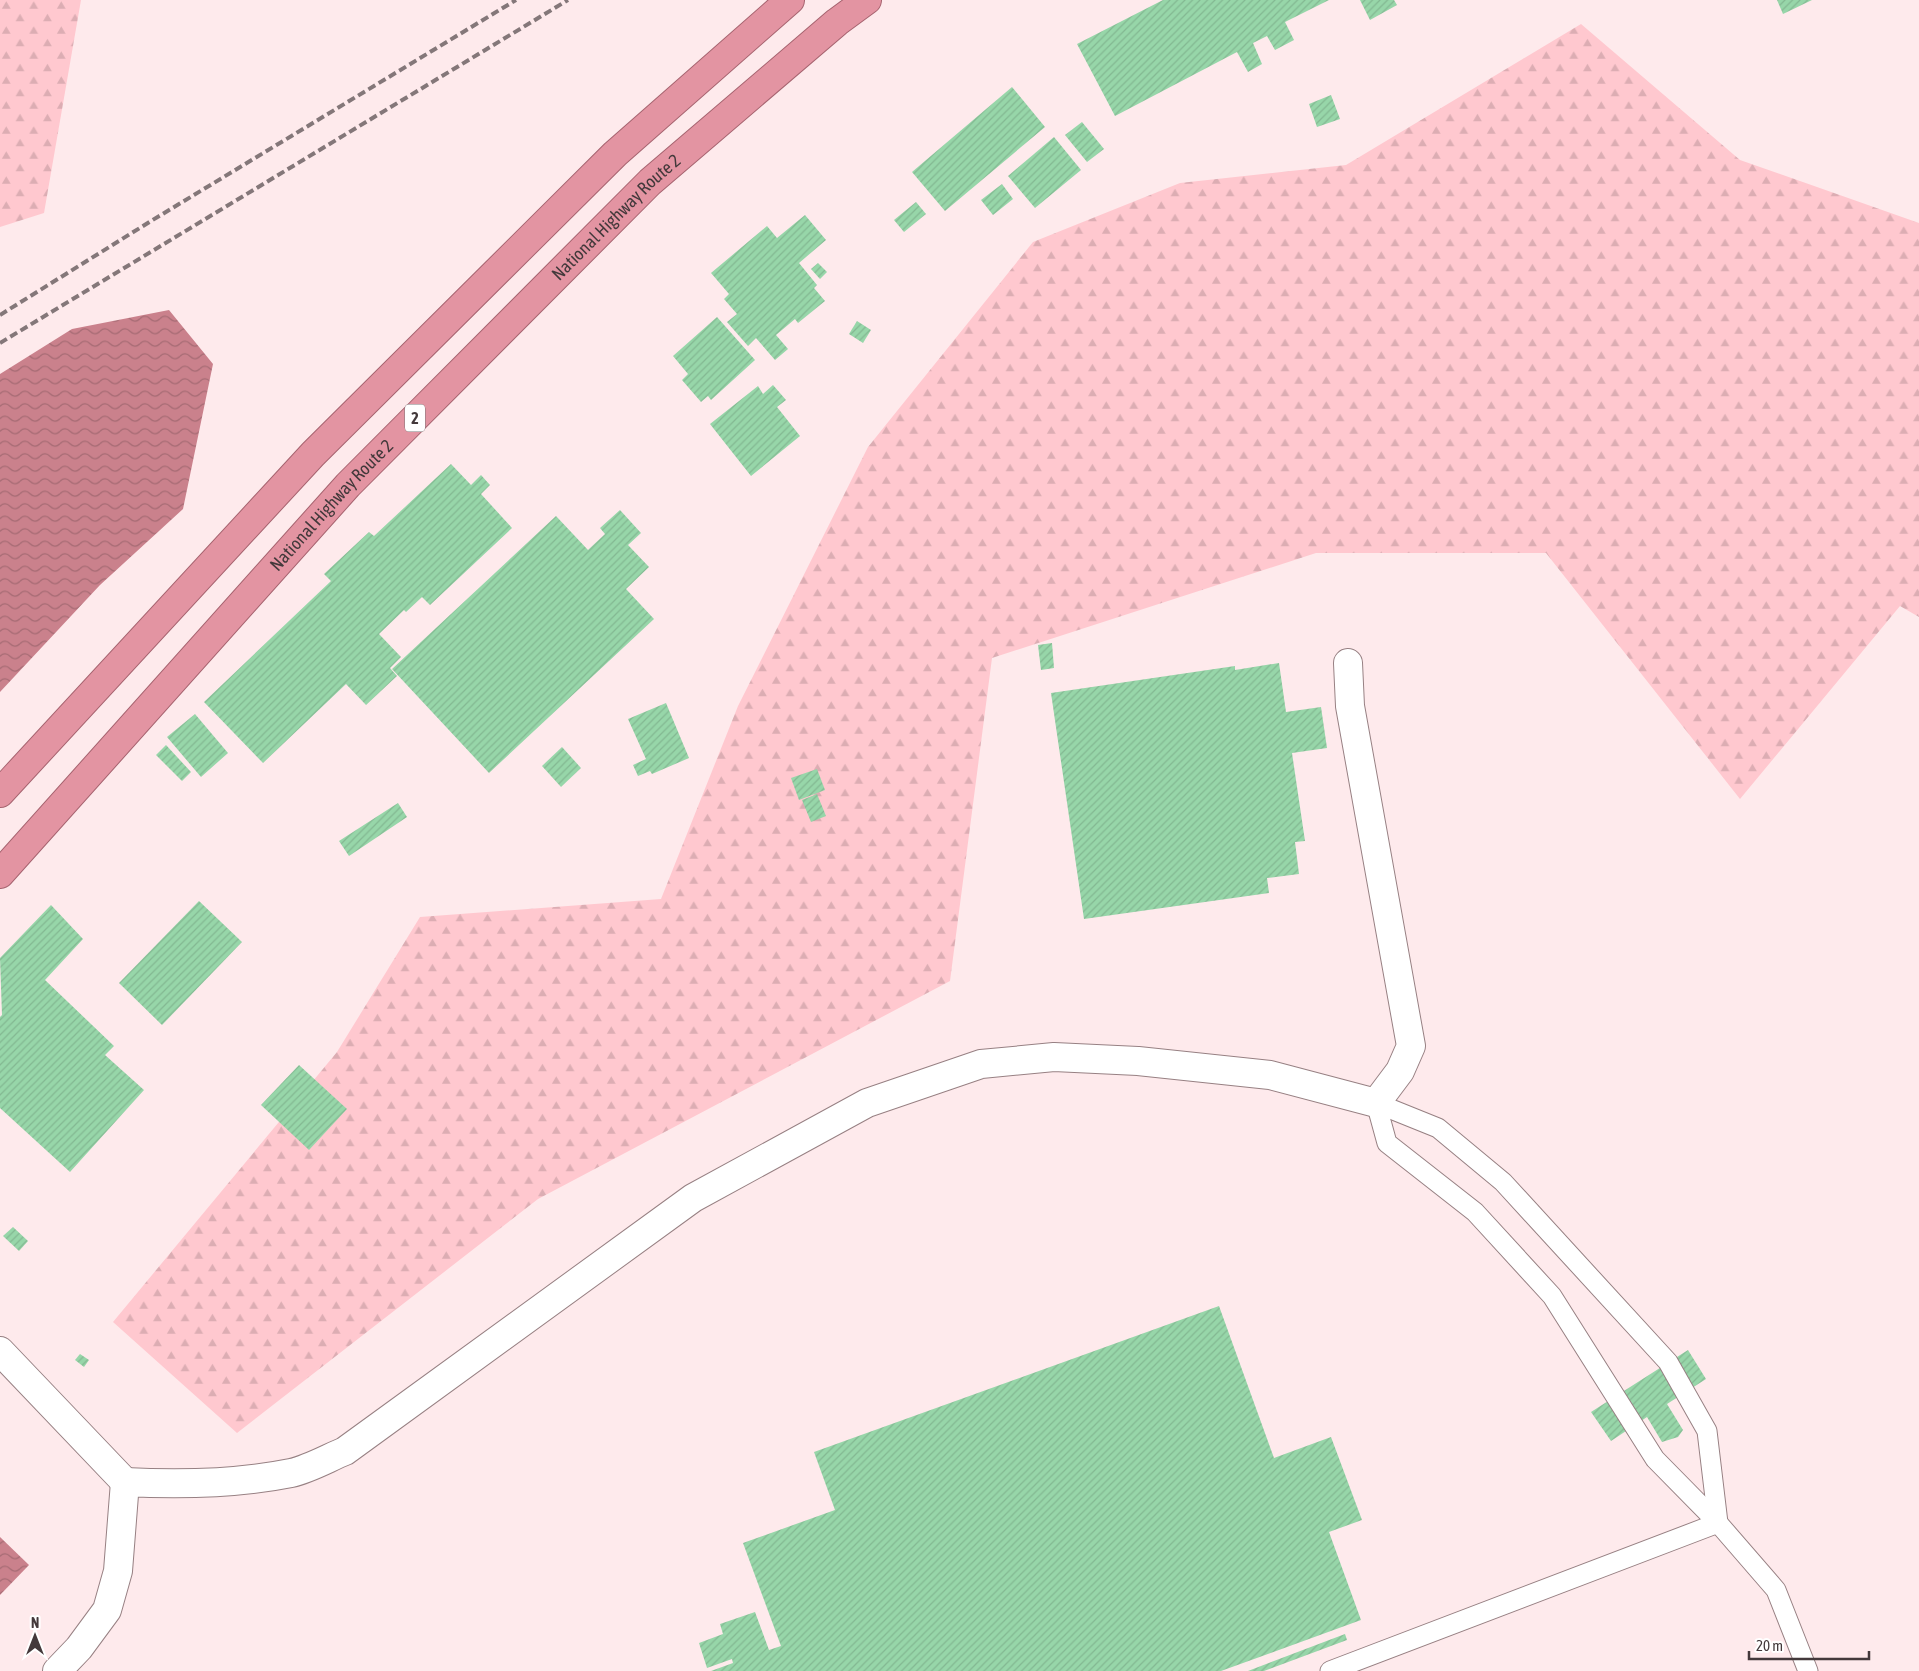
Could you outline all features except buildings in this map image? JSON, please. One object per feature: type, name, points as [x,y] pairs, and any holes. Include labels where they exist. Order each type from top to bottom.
[{"type":"highway","points":[[0,793],[313,454],[615,154],[790,0]]},
{"type":"highway","name":"National Highway Route 2","points":[[0,874],[348,484],[650,182],[837,22],[867,0]]},
{"type":"street","points":[[0,1351],[126,1482],[217,1483],[292,1472],[345,1451],[693,1198],[867,1103],[981,1064],[1054,1057],[1138,1061],[1270,1075],[1376,1103],[1400,1071],[1410,1046],[1350,706],[1348,663]]},
{"type":"street","points":[[56,1671],[79,1648],[107,1610],[118,1571],[126,1482]]},
{"type":"lane","points":[[1376,1103],[1438,1128],[1504,1182],[1668,1362],[1707,1431],[1718,1523]]},
{"type":"lane","points":[[1376,1103],[1387,1143],[1475,1212],[1552,1296],[1655,1459],[1718,1523],[1776,1590],[1808,1671]]},
{"type":"lane","points":[[1330,1671],[1718,1523]]},
{"type":"green space","points":[[0,0],[81,0],[44,213],[0,227]]},
{"type":"green space","points":[[1581,24],[1740,160],[1919,223],[1919,617],[1900,606],[1740,799],[1546,553],[1316,553],[992,658],[950,981],[538,1199],[237,1433],[113,1322],[337,1052],[420,917],[661,899],[738,706],[868,447],[1033,242],[1180,183],[1346,165]]},
{"type":"water","points":[[169,310],[213,364],[183,509],[100,585],[0,692],[0,374],[72,329]]},
{"type":"water","points":[[0,1537],[29,1565],[0,1595]]},
{"type":"railway","points":[[0,315],[151,221],[516,0]]},
{"type":"railway","points":[[0,343],[568,0]]}]
